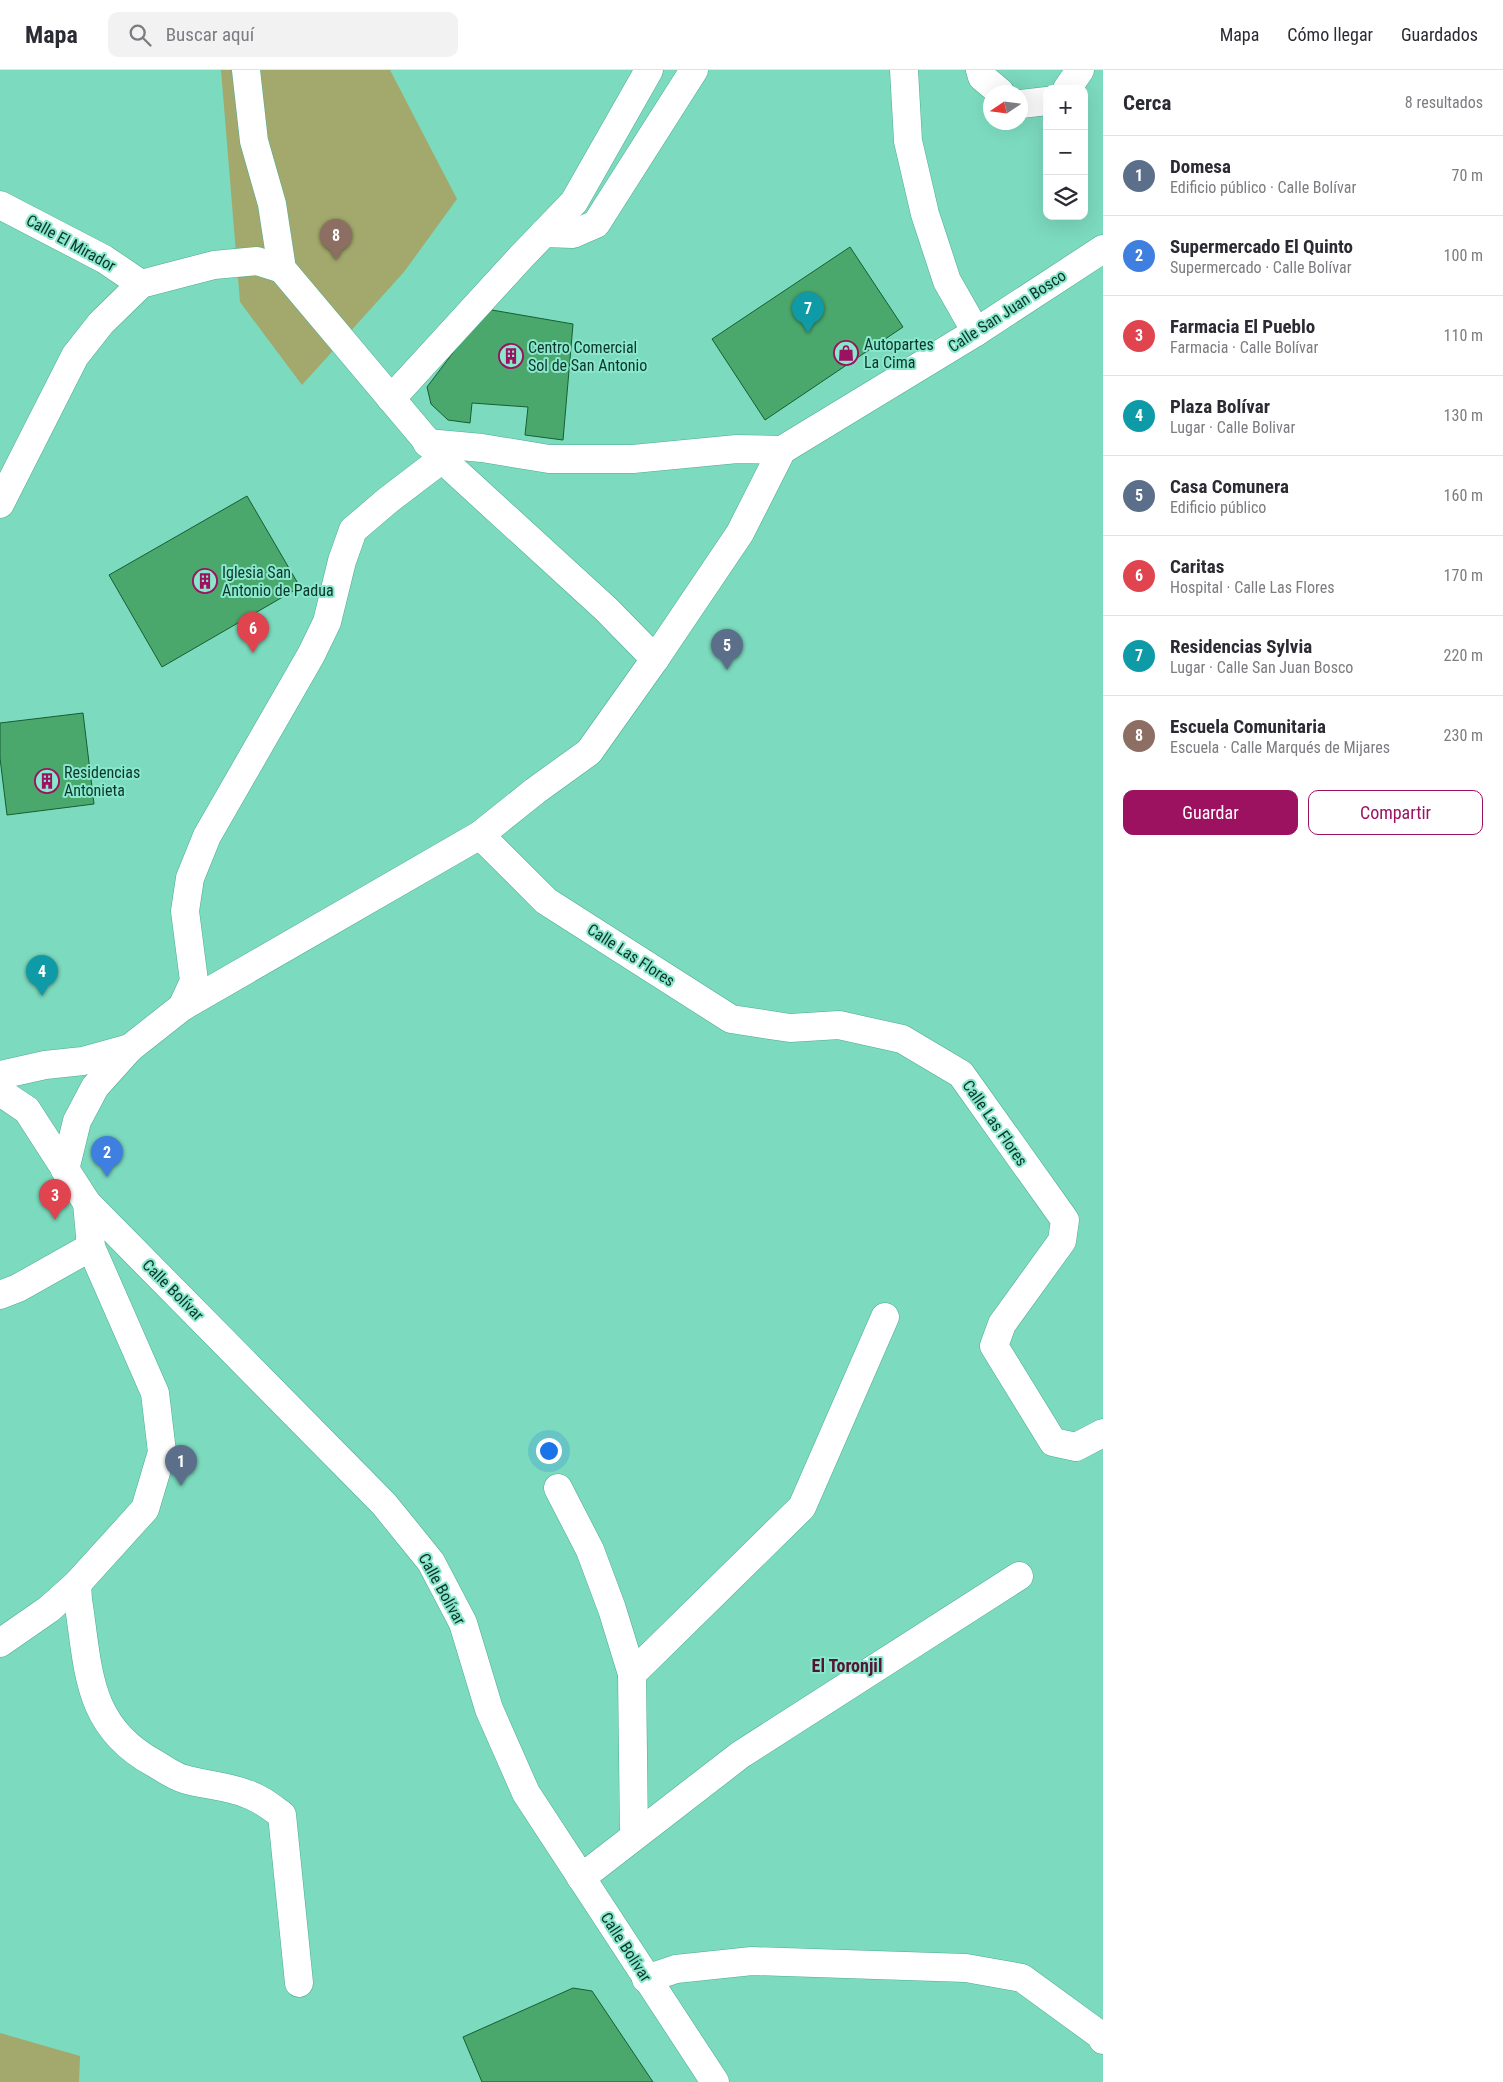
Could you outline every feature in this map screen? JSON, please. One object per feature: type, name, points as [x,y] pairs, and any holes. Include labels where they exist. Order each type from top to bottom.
[{"type":"street","points":[[246,70],[254,141],[272,204],[282,268],[435,451],[606,609],[655,659]]},
{"type":"street","points":[[392,399],[574,202],[649,70]]},
{"type":"street","points":[[544,233],[573,234],[596,224],[694,70]]},
{"type":"street","points":[[904,70],[908,141],[925,214],[947,281],[976,332]]},
{"type":"street","points":[[980,70],[982,77],[992,85]]},
{"type":"street","points":[[1070,85],[1080,70]]},
{"type":"street","points":[[1028,103],[1043,101]]},
{"type":"street","name":"Calle El Mirador","points":[[0,205],[104,259],[141,284]]},
{"type":"street","name":"Calle San Juan Bosco","points":[[782,450],[976,332],[1103,249]]},
{"type":"street","points":[[0,504],[75,356],[101,322],[141,284],[214,265],[258,261],[282,268]]},
{"type":"street","points":[[64,1170],[77,1121],[95,1088],[130,1048],[182,1007],[480,835],[535,791],[589,752],[740,534],[782,450],[737,449],[633,459],[549,460],[482,448],[435,451],[387,501],[354,530],[342,561],[327,622],[311,655],[207,836],[190,878],[185,911],[194,981],[182,1007]]},
{"type":"street","name":"Calle Las Flores","points":[[480,835],[546,901],[731,1019],[790,1028],[839,1025],[902,1039],[961,1074],[1065,1220],[1062,1241],[1002,1324],[994,1346],[1053,1442],[1076,1447],[1103,1433]]},
{"type":"street","points":[[0,1075],[46,1065],[83,1062],[130,1048]]},
{"type":"street","name":"Calle Bolívar","points":[[0,1092],[27,1110],[87,1203],[384,1504],[431,1562],[463,1623],[488,1709],[526,1793],[715,2082]]},
{"type":"street","points":[[0,1643],[49,1608],[77,1584],[145,1510],[162,1452],[155,1393],[91,1247],[87,1203]]},
{"type":"street","points":[[0,1295],[18,1288],[91,1247]]},
{"type":"street","points":[[632,1674],[802,1507],[885,1317]]},
{"type":"street","points":[[558,1488],[590,1550],[612,1608],[632,1674],[634,1836]]},
{"type":"street","points":[[581,1878],[740,1755],[1020,1576]]},
{"type":"street","points":[[77,1584],[93,1694],[105,1720],[121,1740],[139,1755],[182,1778],[246,1793],[263,1801],[282,1816],[300,1983]]},
{"type":"street","points":[[646,1979],[676,1969],[752,1961],[966,1968],[1022,1978],[1100,2035],[1103,2040]]},
{"type":"green space","points":[[221,70],[390,70],[457,199],[404,272],[302,385],[240,302]]},
{"type":"green space","points":[[0,2033],[80,2056],[79,2082],[0,2082]]},
{"type":"building","points":[[850,247],[903,327],[765,420],[712,339]]},
{"type":"building","name":"Centro Comercial Sol de San Antonio","points":[[486,309],[573,324],[563,440],[525,435],[528,407],[472,403],[470,423],[448,420],[431,404],[427,387]]},
{"type":"building","name":"Iglesia San Antonio de Padua","points":[[247,496],[300,587],[162,667],[109,575]]},
{"type":"building","name":"Residencias Antonieta","points":[[83,713],[94,804],[7,815],[0,758],[0,723]]},
{"type":"building","points":[[573,1988],[592,1991],[653,2082],[482,2082],[463,2037]]},
{"type":"place","name":"Escuela Comunitaria","points":[[336,260]]},
{"type":"place","name":"Residencias Sylvia","points":[[808,333]]},
{"type":"place","name":"Autopartes La Cima","points":[[846,353]]},
{"type":"place","name":"Centro Comercial Sol de San Antonio","points":[[511,356]]},
{"type":"place","name":"Iglesia San Antonio de Padua","points":[[205,581]]},
{"type":"place","name":"Caritas","points":[[253,653]]},
{"type":"place","name":"Casa Comunera","points":[[727,670]]},
{"type":"place","name":"Residencias Antonieta","points":[[47,781]]},
{"type":"place","name":"Plaza Bolívar","points":[[42,996]]},
{"type":"place","name":"Supermercado El Quinto","points":[[107,1177]]},
{"type":"place","name":"Farmacia El Pueblo","points":[[55,1220]]},
{"type":"place","name":"Domesa","points":[[181,1486]]},
{"type":"district","name":"El Toronjil","points":[[847,1665]]}]
